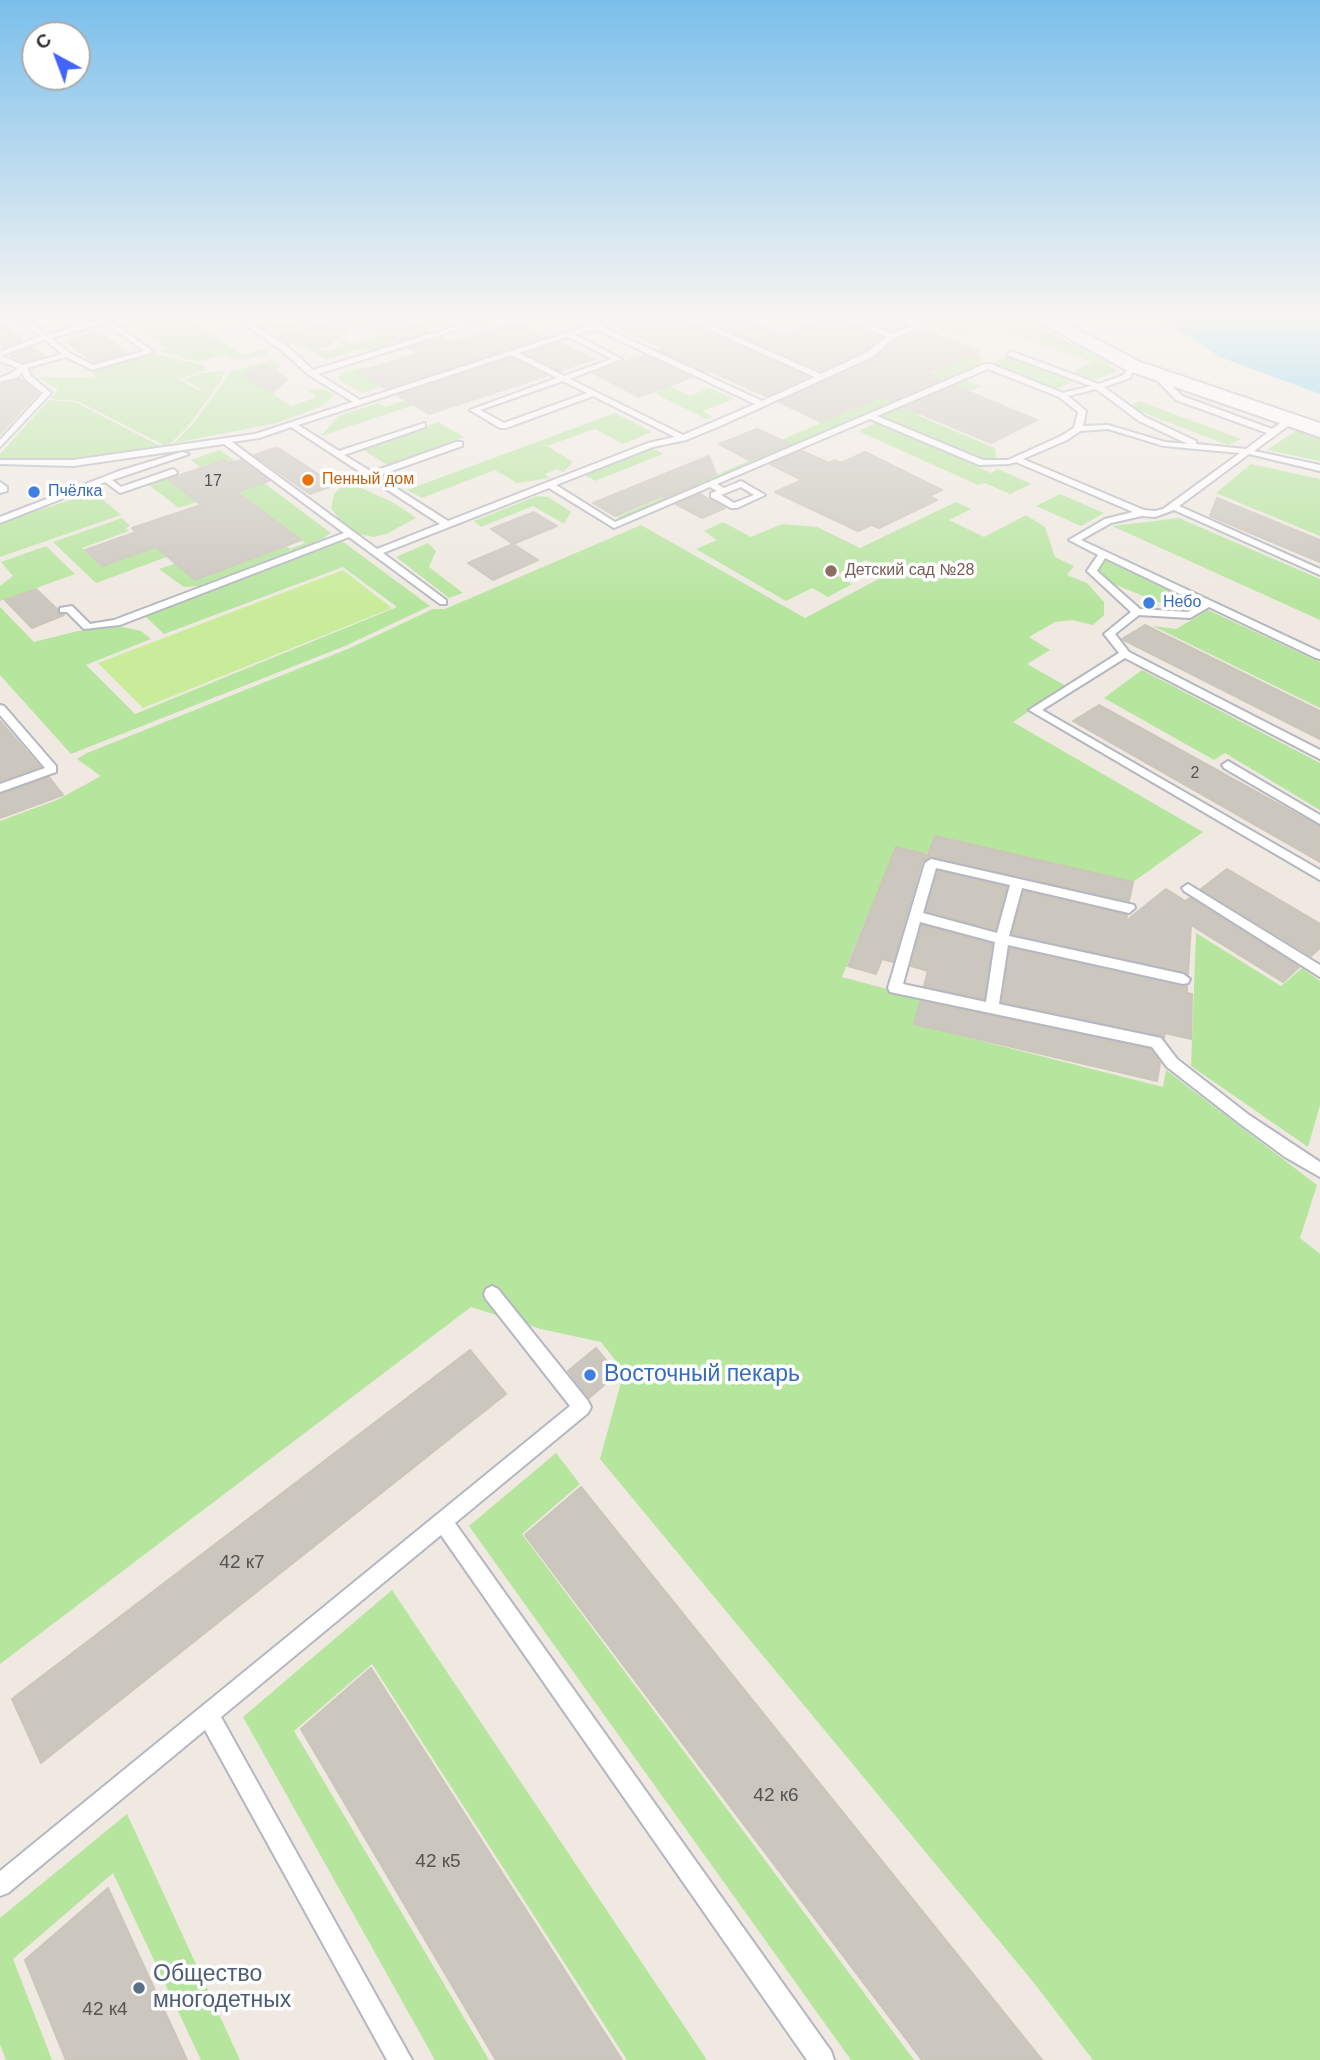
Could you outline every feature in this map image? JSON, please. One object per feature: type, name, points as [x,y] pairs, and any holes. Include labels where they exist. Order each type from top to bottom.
[{"type":"main road","points":[[1254,415],[1281,426],[1320,430]]},
{"type":"lane","points":[[0,445],[27,415]]},
{"type":"lane","points":[[0,520],[103,480],[225,441],[293,425],[322,415]]},
{"type":"lane","points":[[483,415],[503,426],[533,415]]},
{"type":"lane","points":[[635,415],[682,438]]},
{"type":"lane","points":[[375,552],[651,445],[682,438],[736,415]]},
{"type":"lane","points":[[1078,429],[1081,415]]},
{"type":"lane","points":[[1137,415],[1199,446]]},
{"type":"lane","points":[[548,484],[614,525],[870,416],[982,463],[995,464],[1017,459],[1078,429],[1108,427],[1164,444],[1245,451],[1320,468]]},
{"type":"lane","points":[[651,445],[659,433],[653,424]]},
{"type":"lane","points":[[293,425],[447,524]]},
{"type":"lane","points":[[338,454],[422,425]]},
{"type":"lane","points":[[1281,426],[1173,506],[1155,514],[1142,513],[1108,521],[1074,540],[1320,656]]},
{"type":"lane","points":[[0,463],[73,463],[225,441],[443,603]]},
{"type":"lane","points":[[372,475],[459,444]]},
{"type":"lane","points":[[1017,459],[1142,513]]},
{"type":"lane","points":[[73,463],[82,469]]},
{"type":"lane","points":[[91,475],[120,490],[173,472]]},
{"type":"lane","points":[[710,484],[724,491]]},
{"type":"lane","points":[[1173,506],[1320,572]]},
{"type":"lane","points":[[63,610],[69,608],[88,628],[116,623],[349,534]]},
{"type":"lane","points":[[1103,554],[1092,571],[1137,612],[1190,615],[1209,604]]},
{"type":"lane","points":[[1137,612],[1109,634],[1125,654],[1320,755]]},
{"type":"lane","points":[[1125,654],[1034,710],[1320,876]]},
{"type":"lane","points":[[0,708],[52,769],[0,788]]},
{"type":"lane","points":[[1228,765],[1320,820]]},
{"type":"lane","points":[[1129,908],[931,863],[895,988],[1156,1042],[1172,1063],[1244,1119],[1320,1170]]},
{"type":"lane","points":[[992,1008],[1002,939],[1017,884]]},
{"type":"lane","points":[[1188,888],[1320,972]]},
{"type":"lane","points":[[915,916],[1002,939],[1183,979]]},
{"type":"lane","points":[[0,1885],[582,1407],[492,1294]]},
{"type":"lane","points":[[443,1522],[822,2060]]},
{"type":"lane","points":[[208,1715],[400,2060]]},
{"type":"green space","points":[[35,415],[100,415],[160,446],[72,458],[0,458],[0,454]]},
{"type":"green space","points":[[105,415],[196,415],[170,444],[164,445]]},
{"type":"green space","points":[[199,415],[298,415],[277,423],[174,443]]},
{"type":"green space","points":[[341,415],[384,415],[321,436]]},
{"type":"green space","points":[[609,415],[619,415],[652,432],[623,444],[595,429],[547,446],[573,462],[563,472],[557,469],[544,474],[550,478],[517,483],[495,470],[422,498],[407,490]]},
{"type":"green space","points":[[840,415],[863,415],[621,520],[617,517],[789,444],[783,439]]},
{"type":"green space","points":[[877,415],[917,415],[995,448],[996,458],[984,460],[970,457]]},
{"type":"green space","points":[[1149,415],[1177,415],[1241,439],[1228,445]]},
{"type":"green space","points":[[438,422],[464,437],[387,465],[362,449]]},
{"type":"green space","points":[[878,422],[991,473],[998,469],[1031,484],[1010,494],[985,483],[978,485],[858,431]]},
{"type":"green space","points":[[1297,430],[1320,437],[1320,461],[1267,450]]},
{"type":"green space","points":[[652,448],[663,454],[595,481],[585,475]]},
{"type":"green space","points":[[220,450],[331,533],[319,541],[199,586],[184,587],[159,569],[179,562],[195,581],[286,546],[290,549],[305,543],[239,492],[260,485],[226,459],[200,467],[191,460]]},
{"type":"green space","points":[[1251,464],[1320,479],[1320,536],[1216,493]]},
{"type":"green space","points":[[167,479],[196,502],[179,508],[149,485]]},
{"type":"green space","points":[[350,483],[394,503],[416,518],[386,534],[373,537],[358,534],[344,526],[331,508],[334,494],[343,485]]},
{"type":"green space","points":[[94,492],[121,515],[0,557],[0,523]]},
{"type":"green space","points":[[1060,494],[1104,513],[1081,526],[1036,506]]},
{"type":"green space","points":[[537,496],[548,497],[571,512],[564,524],[533,506],[481,527],[474,521]]},
{"type":"green space","points":[[956,502],[971,509],[949,520],[984,537],[1026,515],[1045,527],[1055,557],[1074,566],[1067,575],[1087,583],[1104,602],[1104,615],[1093,625],[1072,620],[1055,622],[1029,637],[1050,650],[1027,664],[1066,686],[1013,722],[1203,832],[1133,882],[935,836],[930,852],[923,854],[896,847],[842,977],[921,998],[914,1024],[1163,1087],[1166,1070],[1317,1185],[1300,1238],[1320,1254],[1320,2060],[1093,2060],[1034,1983],[600,1459],[624,1371],[601,1342],[541,1329],[471,1307],[0,1664],[0,821],[57,800],[101,776],[77,759],[87,753],[348,649],[433,609],[445,609],[641,525],[805,618],[890,573],[866,560],[836,575],[852,584],[828,597],[812,588],[786,601],[696,549],[717,540],[704,531],[723,522],[751,537],[782,524],[817,527],[860,548]]},
{"type":"green space","points":[[122,518],[130,526],[126,528],[129,531],[82,548],[101,566],[142,552],[149,536],[172,555],[96,583],[53,542]]},
{"type":"green space","points":[[1179,518],[1320,579],[1320,620],[1112,526]]},
{"type":"green space","points":[[342,541],[430,606],[345,646],[71,754],[0,675],[0,607],[34,642],[78,631],[122,627],[141,631],[151,639],[86,665],[135,714],[397,607],[343,567],[164,634],[144,615]]},
{"type":"green space","points":[[428,543],[436,551],[429,567],[463,593],[449,598],[396,557]]},
{"type":"green space","points":[[46,546],[75,574],[0,601],[0,586],[13,576],[1,562]]},
{"type":"green space","points":[[1107,559],[1200,603],[1186,612],[1161,610],[1166,605],[1111,583],[1097,572]]},
{"type":"green space","points":[[343,570],[392,608],[143,708],[98,663]]},
{"type":"green space","points":[[1208,610],[1320,662],[1320,708],[1153,626],[1176,629]]},
{"type":"green space","points":[[1142,670],[1320,763],[1320,810],[1225,753],[1214,760],[1104,698]]},
{"type":"green space","points":[[1196,933],[1281,986],[1302,968],[1320,981],[1320,1105],[1308,1147],[1191,1066]]},
{"type":"green space","points":[[556,1453],[580,1484],[522,1534],[914,2060],[851,2060],[469,1526]]},
{"type":"green space","points":[[392,1590],[707,2060],[627,2060],[372,1664],[294,1731],[489,2060],[435,2060],[243,1717]]},
{"type":"green space","points":[[127,1814],[240,2060],[201,2060],[113,1873],[13,1959],[52,2060],[6,2060],[0,2044],[0,1918]]},
{"type":"building","points":[[0,415],[17,415],[0,434]]},
{"type":"building","points":[[807,415],[837,415],[821,422]]},
{"type":"building","points":[[924,415],[1025,415],[1037,420],[991,443]]},
{"type":"building","points":[[757,429],[790,444],[749,460],[719,444]]},
{"type":"building","points":[[275,448],[335,485],[310,494],[254,455]]},
{"type":"building","points":[[802,451],[829,463],[835,460],[841,463],[865,452],[942,490],[929,496],[937,500],[879,528],[871,525],[858,531],[775,492],[802,480],[770,464]]},
{"type":"building","points":[[709,456],[716,474],[665,498],[662,496],[615,516],[593,503]]},
{"type":"building","points":[[225,460],[230,463],[241,460],[269,481],[237,492],[301,540],[195,580],[156,547],[102,566],[85,550],[136,532],[132,528],[201,505],[168,479]]},
{"type":"building","points":[[700,494],[725,508],[702,518],[676,504]]},
{"type":"building","points":[[1217,498],[1320,540],[1320,562],[1210,516]]},
{"type":"building","points":[[534,512],[557,526],[513,544],[491,529]]},
{"type":"building","points":[[513,544],[538,560],[493,580],[468,563]]},
{"type":"building","points":[[36,589],[57,609],[58,614],[64,615],[32,628],[5,600]]},
{"type":"building","points":[[1145,625],[1320,711],[1320,739],[1122,639]]},
{"type":"building","points":[[1099,705],[1320,827],[1320,862],[1073,721]]},
{"type":"building","points":[[0,721],[40,767],[0,781]]},
{"type":"building","points":[[49,777],[63,795],[0,818],[0,794]]},
{"type":"building","points":[[935,836],[1133,882],[1129,901],[930,857],[922,862],[893,962],[882,959],[876,974],[848,966],[896,847],[928,855]]},
{"type":"building","points":[[1227,869],[1320,924],[1320,948],[1311,956],[1201,889]]},
{"type":"building","points":[[938,871],[1007,887],[995,930],[926,911]]},
{"type":"building","points":[[1166,889],[1185,901],[1190,898],[1299,967],[1283,982],[1191,925],[1188,974],[1012,934],[1024,891],[1127,915],[1126,921]]},
{"type":"building","points":[[922,925],[992,944],[984,999],[924,986],[928,971],[911,966]]},
{"type":"building","points":[[1010,948],[1187,986],[1187,993],[1192,994],[1191,1039],[1165,1033],[1164,1038],[1002,1002]]},
{"type":"building","points":[[920,1001],[1150,1049],[1160,1063],[1157,1081],[914,1024]]},
{"type":"building","name":"Восточный пекарь","points":[[596,1348],[617,1374],[589,1398],[568,1371]]},
{"type":"building","points":[[470,1350],[506,1394],[41,1763],[12,1699]]},
{"type":"building","points":[[581,1487],[1042,2060],[922,2060],[525,1535]]},
{"type":"building","points":[[371,1668],[622,2060],[496,2060],[301,1729]]},
{"type":"building","points":[[108,1888],[187,2060],[66,2060],[25,1960]]},
{"type":"place","name":"Пенный дом","points":[[308,480]]},
{"type":"place","name":"Пчёлка","points":[[34,492]]},
{"type":"place","name":"Детский сад №28","points":[[831,571]]},
{"type":"place","name":"Небо","points":[[1149,603]]},
{"type":"place","name":"Восточный пекарь","points":[[590,1375]]},
{"type":"place","name":"Общество многодетных","points":[[139,1988]]}]
